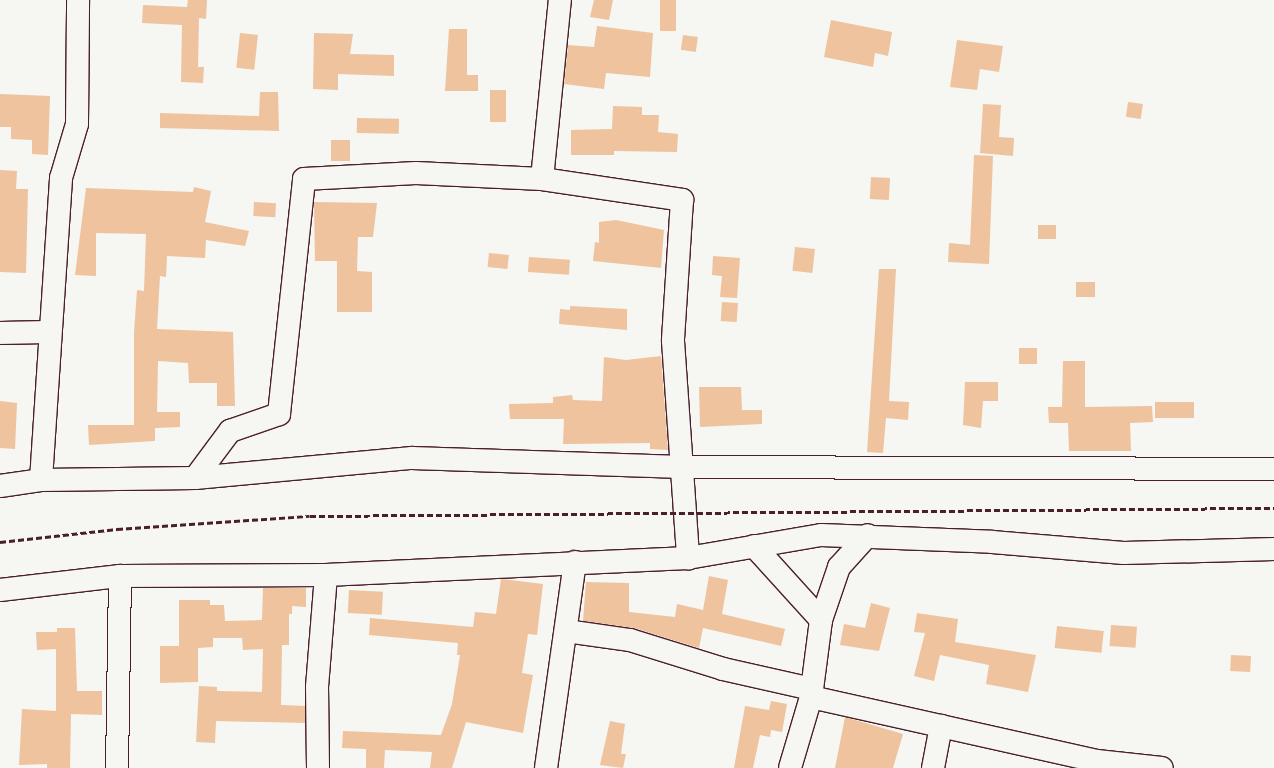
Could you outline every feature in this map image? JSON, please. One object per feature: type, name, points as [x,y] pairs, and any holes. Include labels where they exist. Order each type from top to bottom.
[{"type":"street","points":[[41,480],[61,178],[77,124],[78,0]]},
{"type":"street","points":[[542,179],[560,0]]},
{"type":"street","points":[[195,478],[230,431],[279,414],[304,179],[416,173],[542,179],[682,200],[673,341],[688,558]]},
{"type":"street","points":[[0,333],[50,332]]},
{"type":"street","points":[[0,486],[41,480],[195,478],[412,458],[682,467],[1274,469]]},
{"type":"street","points":[[0,590],[120,576],[326,575],[575,562],[688,558],[821,535],[868,535],[1124,554],[1274,548]]},
{"type":"street","points":[[790,768],[811,693],[821,620],[839,567],[868,535]]},
{"type":"street","points":[[754,546],[821,620]]},
{"type":"street","points":[[546,768],[575,562]]},
{"type":"street","points":[[318,768],[317,687],[326,575]]},
{"type":"street","points":[[116,768],[120,576]]},
{"type":"street","points":[[566,631],[630,640],[723,669],[941,726],[1096,761],[1162,768]]},
{"type":"street","points":[[933,768],[941,726]]},
{"type":"building","points":[[188,0],[207,0],[206,19],[199,18],[198,67],[204,67],[203,83],[181,82],[182,25],[142,23],[143,5],[187,7]]},
{"type":"building","points":[[594,0],[613,0],[609,20],[590,17]]},
{"type":"building","points":[[660,0],[676,0],[676,31],[660,31]]},
{"type":"building","points":[[831,20],[892,32],[888,56],[875,53],[873,67],[824,57]]},
{"type":"building","points":[[597,26],[653,33],[650,77],[606,73],[604,89],[564,84],[568,45],[594,47]]},
{"type":"building","points":[[449,29],[467,29],[467,75],[478,75],[478,91],[445,91]]},
{"type":"building","points":[[240,33],[258,35],[254,70],[236,68]]},
{"type":"building","points":[[314,33],[353,34],[350,54],[394,55],[394,76],[338,74],[338,90],[313,89]]},
{"type":"building","points":[[683,35],[698,37],[696,52],[681,50]]},
{"type":"building","points":[[957,40],[1003,46],[999,72],[980,69],[977,90],[950,87]]},
{"type":"building","points":[[490,90],[506,90],[506,122],[490,122]]},
{"type":"building","points":[[260,92],[278,92],[279,131],[160,128],[160,113],[259,116]]},
{"type":"building","points":[[0,94],[50,96],[48,155],[32,154],[32,140],[11,139],[11,127],[0,127]]},
{"type":"building","points":[[1128,102],[1143,104],[1141,119],[1126,117]]},
{"type":"building","points":[[983,104],[1001,105],[999,137],[1014,138],[1013,156],[980,153]]},
{"type":"building","points":[[613,106],[642,107],[642,115],[659,115],[658,132],[678,134],[677,152],[614,151],[614,155],[571,155],[571,130],[612,129]]},
{"type":"building","points":[[357,118],[399,119],[399,134],[357,133]]},
{"type":"building","points":[[331,140],[350,140],[350,161],[331,161]]},
{"type":"building","points":[[974,155],[993,156],[989,264],[948,262],[949,243],[970,245]]},
{"type":"building","points":[[0,170],[17,171],[16,189],[28,189],[26,273],[0,272]]},
{"type":"building","points":[[871,177],[890,178],[889,200],[870,199]]},
{"type":"building","points":[[194,187],[211,191],[205,222],[249,231],[245,246],[206,240],[205,258],[167,256],[166,277],[160,276],[157,329],[233,332],[235,406],[217,406],[217,383],[189,383],[188,363],[158,361],[157,412],[180,412],[180,427],[155,428],[155,441],[89,445],[88,425],[134,425],[134,332],[137,290],[144,291],[146,234],[96,233],[96,276],[75,275],[86,188],[193,192]]},
{"type":"building","points":[[254,202],[276,203],[275,217],[253,216]]},
{"type":"building","points":[[314,202],[377,203],[373,237],[358,237],[357,271],[372,272],[372,312],[337,312],[337,261],[315,261]]},
{"type":"building","points":[[616,220],[664,230],[661,268],[593,261],[595,242],[599,243],[599,222]]},
{"type":"building","points":[[1038,225],[1056,225],[1056,239],[1038,239]]},
{"type":"building","points":[[795,247],[815,249],[812,273],[792,271]]},
{"type":"building","points":[[489,253],[509,255],[507,269],[488,267]]},
{"type":"building","points":[[713,256],[740,258],[737,298],[720,297],[722,276],[712,275]]},
{"type":"building","points":[[529,257],[570,260],[569,275],[528,272]]},
{"type":"building","points":[[879,269],[896,269],[889,401],[909,402],[908,420],[886,418],[883,453],[867,452]]},
{"type":"building","points":[[1076,282],[1095,282],[1095,297],[1076,297]]},
{"type":"building","points":[[722,302],[738,303],[737,322],[721,321]]},
{"type":"building","points":[[570,306],[627,309],[627,330],[559,324],[560,309],[570,310]]},
{"type":"building","points":[[1019,348],[1037,348],[1037,364],[1019,364]]},
{"type":"building","points":[[661,356],[668,450],[650,449],[650,443],[563,444],[564,419],[510,419],[509,404],[553,403],[553,397],[572,395],[573,400],[602,401],[604,357],[626,360]]},
{"type":"building","points":[[1063,361],[1085,361],[1085,407],[1152,406],[1153,422],[1130,423],[1131,451],[1069,451],[1068,423],[1049,423],[1048,407],[1062,407]]},
{"type":"building","points":[[965,382],[998,382],[998,401],[983,401],[981,428],[963,425]]},
{"type":"building","points":[[699,387],[741,387],[742,410],[762,410],[762,424],[700,427]]},
{"type":"building","points":[[0,401],[17,403],[15,449],[0,448]]},
{"type":"building","points":[[1155,402],[1194,402],[1194,418],[1155,418]]},
{"type":"building","points":[[709,576],[728,580],[722,614],[785,629],[781,646],[703,628],[699,648],[634,628],[583,621],[586,582],[629,583],[629,612],[675,617],[677,604],[703,610]]},
{"type":"building","points":[[501,579],[543,584],[537,635],[528,634],[522,673],[533,675],[523,733],[466,722],[452,768],[430,768],[432,752],[385,750],[384,768],[366,768],[366,749],[342,748],[343,731],[441,735],[452,704],[460,655],[457,655],[458,643],[369,635],[370,618],[473,627],[475,612],[496,614]]},
{"type":"building","points":[[263,588],[306,588],[306,607],[292,606],[292,614],[289,614],[289,645],[282,645],[281,705],[305,706],[305,723],[216,721],[215,743],[196,742],[199,686],[217,687],[217,691],[262,692],[263,649],[243,650],[242,638],[213,638],[213,647],[198,648],[198,682],[160,683],[160,646],[179,646],[179,600],[210,600],[210,605],[224,605],[225,621],[262,620]]},
{"type":"building","points":[[349,590],[383,592],[382,615],[348,613]]},
{"type":"building","points":[[871,603],[890,608],[879,651],[840,645],[844,624],[865,628]]},
{"type":"building","points":[[917,613],[958,619],[955,642],[1036,655],[1028,692],[986,684],[989,665],[940,655],[934,681],[914,676],[925,633],[914,632]]},
{"type":"building","points":[[1111,625],[1137,627],[1135,648],[1110,646]]},
{"type":"building","points":[[1057,626],[1104,631],[1101,653],[1055,648]]},
{"type":"building","points":[[57,628],[75,628],[77,691],[102,691],[102,715],[71,714],[70,768],[47,768],[47,764],[19,765],[22,709],[56,711],[56,649],[37,650],[36,632],[57,632]]},
{"type":"building","points":[[1231,655],[1251,656],[1250,672],[1230,671]]},
{"type":"building","points":[[771,701],[787,704],[782,732],[771,730],[770,737],[760,735],[753,768],[734,768],[745,706],[769,710]]},
{"type":"building","points":[[845,717],[903,734],[893,768],[835,768]]},
{"type":"building","points":[[610,721],[625,724],[621,754],[626,754],[623,768],[600,765]]},
{"type":"railway","points":[[0,542],[117,529],[310,516],[1274,508]]}]
